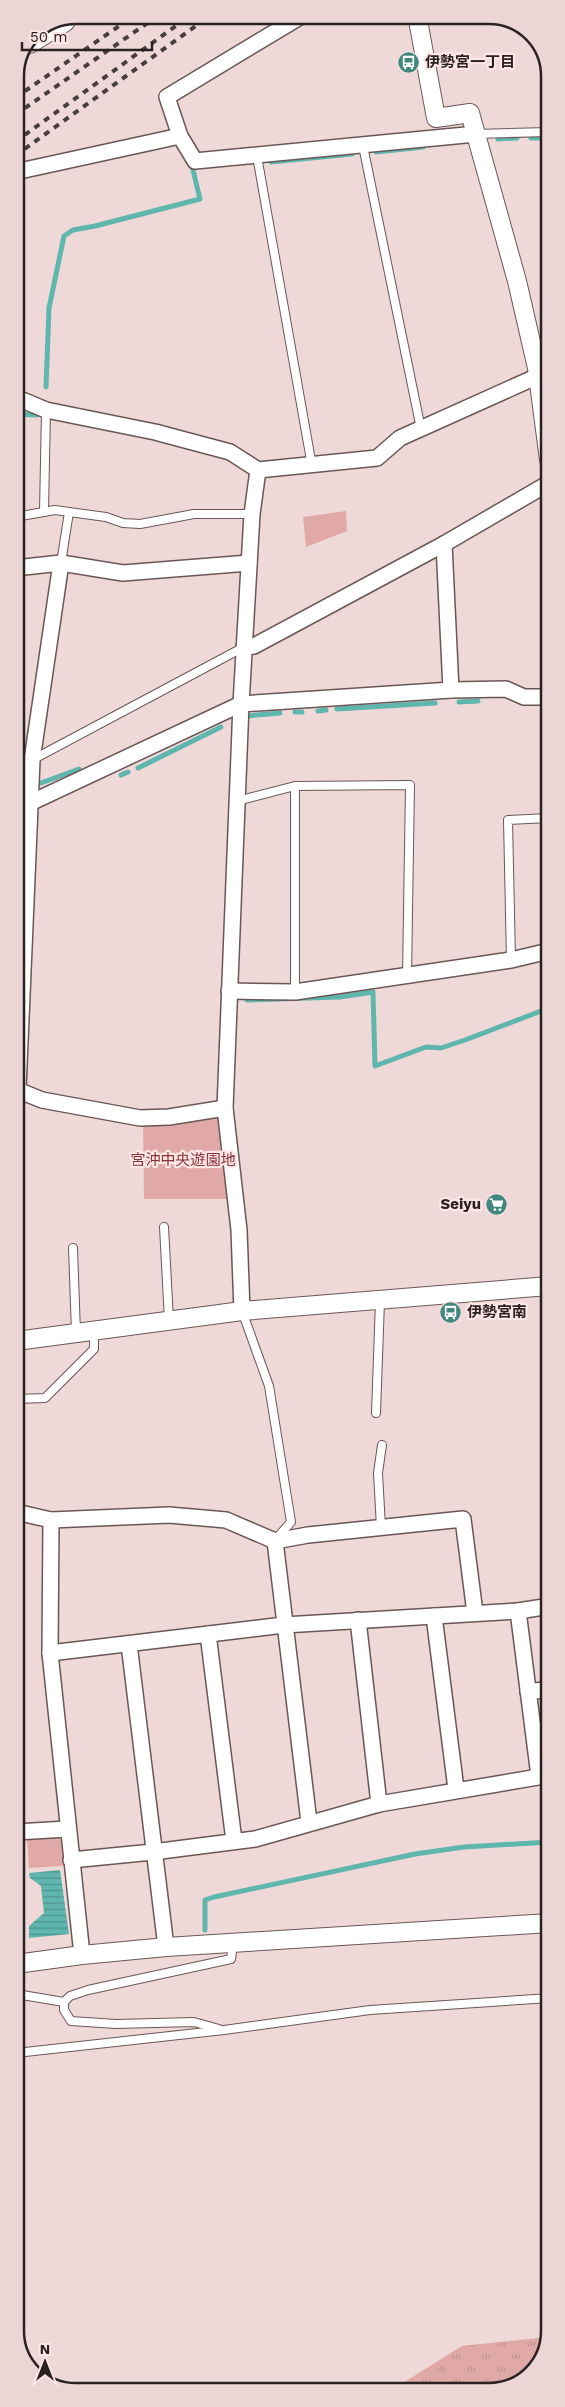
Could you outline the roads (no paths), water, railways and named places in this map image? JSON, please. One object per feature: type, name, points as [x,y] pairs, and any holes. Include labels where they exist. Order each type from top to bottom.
[{"type":"street","points":[[288,24],[167,97],[180,136],[194,161],[476,134]]},
{"type":"street","points":[[419,24],[436,118],[470,113],[541,362]]},
{"type":"street","points":[[24,170],[180,136]]},
{"type":"street","points":[[24,401],[46,410],[155,432],[230,452],[258,470],[377,458],[400,438],[541,373]]},
{"type":"street","points":[[242,1311],[239,1230],[225,1108],[241,704],[252,514],[258,470]]},
{"type":"street","points":[[244,648],[254,646],[444,544],[541,488]]},
{"type":"street","points":[[444,544],[451,690]]},
{"type":"street","points":[[24,567],[61,563],[123,573],[249,563]]},
{"type":"street","points":[[24,901],[32,760],[61,563]]},
{"type":"street","points":[[24,805],[241,704],[451,690],[506,689],[524,697],[541,697]]},
{"type":"street","points":[[230,991],[295,992],[511,960],[541,953]]},
{"type":"street","points":[[24,1092],[42,1100],[140,1118],[169,1117],[225,1108]]},
{"type":"street","points":[[24,1340],[242,1311],[541,1287]]},
{"type":"street","points":[[24,1514],[51,1520],[169,1515],[226,1520],[275,1541],[381,1527],[463,1519],[475,1613]]},
{"type":"street","points":[[51,1520],[50,1653],[67,1828],[82,1955]]},
{"type":"street","points":[[275,1541],[309,1822]]},
{"type":"street","points":[[50,1653],[284,1625],[518,1611],[541,1607]]},
{"type":"street","points":[[518,1611],[528,1692],[541,1759]]},
{"type":"street","points":[[434,1616],[456,1789]]},
{"type":"street","points":[[358,1620],[379,1804]]},
{"type":"street","points":[[208,1634],[234,1841]]},
{"type":"street","points":[[130,1644],[153,1852],[166,1947]]},
{"type":"street","points":[[528,1692],[541,1690]]},
{"type":"street","points":[[71,1860],[255,1839],[309,1822],[379,1804],[541,1775]]},
{"type":"street","points":[[24,1831],[67,1828]]},
{"type":"street","points":[[24,1963],[166,1947],[541,1924]]},
{"type":"lane","points":[[476,134],[541,132]]},
{"type":"lane","points":[[363,146],[421,429]]},
{"type":"lane","points":[[257,156],[312,466]]},
{"type":"lane","points":[[44,512],[46,410]]},
{"type":"lane","points":[[24,515],[44,512],[69,512],[106,517],[123,523],[140,524],[194,514],[252,514]]},
{"type":"lane","points":[[61,563],[69,512]]},
{"type":"lane","points":[[32,760],[244,648]]},
{"type":"lane","points":[[237,801],[295,786],[410,785],[407,976]]},
{"type":"lane","points":[[295,786],[295,992]]},
{"type":"lane","points":[[511,960],[508,820],[541,818]]},
{"type":"lane","points":[[164,1226],[169,1320]]},
{"type":"lane","points":[[73,1248],[76,1333]]},
{"type":"lane","points":[[376,1413],[380,1301]]},
{"type":"lane","points":[[242,1311],[269,1386],[291,1522],[275,1541]]},
{"type":"lane","points":[[24,1399],[45,1398],[94,1349],[94,1331]]},
{"type":"lane","points":[[381,1527],[378,1473],[382,1445]]},
{"type":"lane","points":[[224,2030],[194,2022],[116,2024],[71,2021],[64,2010],[64,2002],[70,1996],[88,1990],[231,1960],[233,1944]]},
{"type":"lane","points":[[24,1995],[64,2002]]},
{"type":"lane","points":[[24,2052],[224,2030],[370,2010],[541,1999]]},
{"type":"water","points":[[60,1870],[69,1934],[29,1938],[29,1926],[44,1913],[41,1886],[30,1878],[29,1873]]},
{"type":"waterway","points":[[498,139],[517,138]]},
{"type":"waterway","points":[[531,138],[540,138]]},
{"type":"waterway","points":[[376,152],[423,147]]},
{"type":"waterway","points":[[271,162],[352,154]]},
{"type":"waterway","points":[[46,387],[49,308],[64,236],[73,230],[200,199],[193,170]]},
{"type":"waterway","points":[[24,414],[37,415]]},
{"type":"waterway","points":[[459,702],[478,701]]},
{"type":"waterway","points":[[337,709],[435,703]]},
{"type":"waterway","points":[[318,711],[326,710]]},
{"type":"waterway","points":[[295,712],[302,712]]},
{"type":"waterway","points":[[247,716],[280,713]]},
{"type":"waterway","points":[[138,768],[221,727]]},
{"type":"waterway","points":[[41,783],[79,769]]},
{"type":"waterway","points":[[121,775],[128,772]]},
{"type":"waterway","points":[[247,1000],[340,997],[373,992],[375,1066],[426,1047],[441,1048],[541,1011]]},
{"type":"waterway","points":[[205,1930],[205,1900],[214,1897],[415,1854],[464,1847],[541,1843]]},
{"type":"railway","points":[[24,92],[122,24]]},
{"type":"railway","points":[[24,109],[146,24]]},
{"type":"railway","points":[[24,136],[179,24]]},
{"type":"railway","points":[[24,150],[198,24]]},
{"type":"place","name":"伊勢宮一丁目","points":[[409,62]]},
{"type":"place","name":"Seiyu","points":[[497,1204]]},
{"type":"place","name":"伊勢宮南","points":[[451,1312]]},
{"type":"park label","name":"宮沖中央遊園地","points":[[183,1160]]}]
